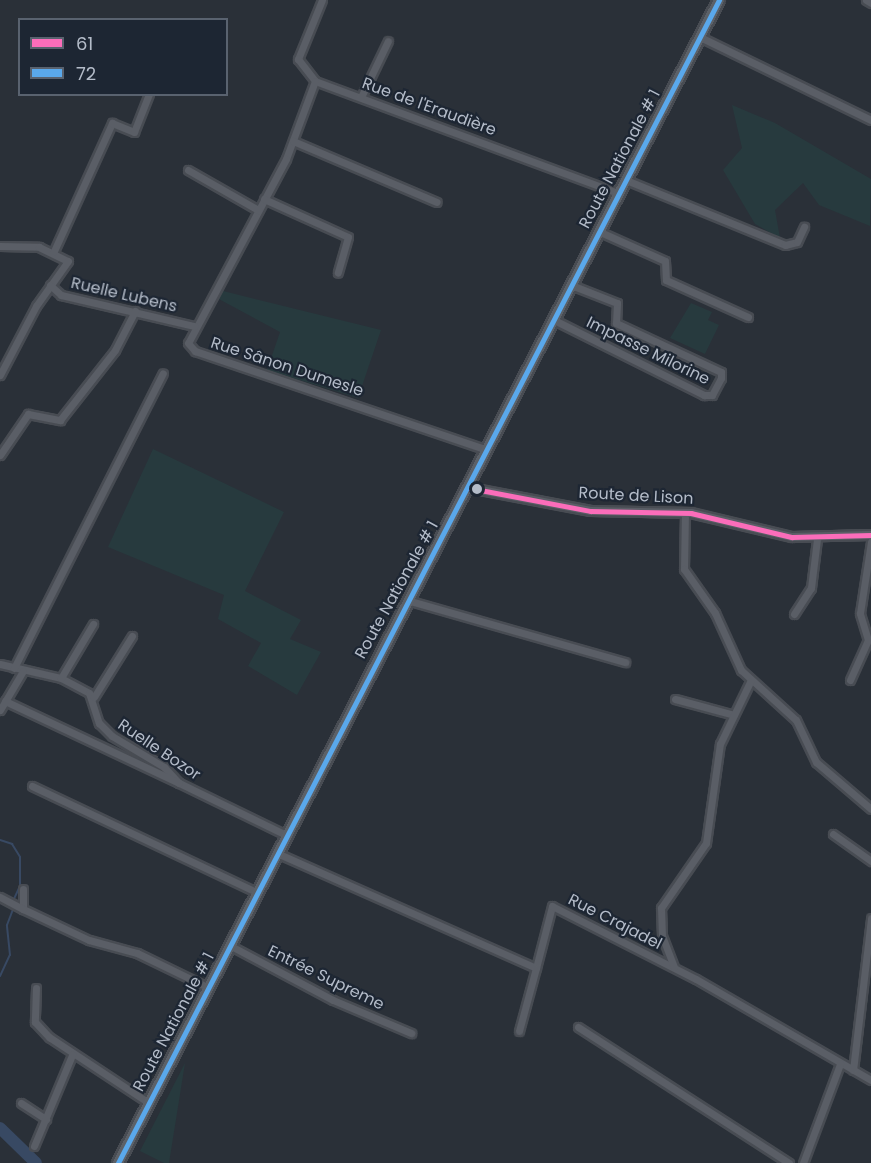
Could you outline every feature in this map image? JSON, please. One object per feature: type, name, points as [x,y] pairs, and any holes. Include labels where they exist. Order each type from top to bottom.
[{"type":"main road","name":"Route Nationale # 1","points":[[118,1163],[279,854],[406,600],[470,488],[598,231],[620,194],[719,0]]},
{"type":"street","points":[[315,81],[298,59],[321,0]]},
{"type":"street","points":[[866,0],[871,3]]},
{"type":"street","points":[[700,37],[871,120]]},
{"type":"street","points":[[361,97],[388,41]]},
{"type":"street","name":"Rue de l'Eraudière","points":[[315,81],[620,194]]},
{"type":"street","name":"Rue Sânon Dumesle","points":[[315,81],[293,141],[194,326],[188,343],[195,351],[487,450]]},
{"type":"street","points":[[54,251],[112,123],[134,132],[148,96]]},
{"type":"street","points":[[293,141],[437,202]]},
{"type":"street","points":[[188,170],[258,210]]},
{"type":"street","points":[[626,180],[785,245],[797,242],[804,227]]},
{"type":"street","points":[[264,199],[348,237],[338,273]]},
{"type":"street","points":[[598,231],[665,261],[666,280],[748,317]]},
{"type":"street","points":[[0,246],[54,251],[68,261],[50,285],[0,375]]},
{"type":"street","name":"Ruelle Lubens","points":[[50,285],[60,295],[194,326]]},
{"type":"street","name":"Impasse Milorine","points":[[555,320],[704,395],[712,395],[721,378],[722,372],[616,323],[617,303],[571,285]]},
{"type":"street","points":[[0,455],[28,414],[60,420],[115,350],[135,311]]},
{"type":"street","points":[[14,668],[163,373]]},
{"type":"street","name":"Route de Lison","points":[[470,488],[591,511],[685,512],[817,539],[871,535]]},
{"type":"street","points":[[685,512],[684,569],[715,613],[750,682],[796,720],[816,762],[871,809]]},
{"type":"street","points":[[794,614],[811,588],[817,539]]},
{"type":"street","points":[[850,680],[867,640],[860,613],[871,542]]},
{"type":"street","points":[[406,600],[625,663]]},
{"type":"street","points":[[61,678],[93,624]]},
{"type":"street","points":[[0,664],[61,678],[94,697],[132,636]]},
{"type":"street","points":[[0,710],[23,671]]},
{"type":"street","points":[[674,968],[662,936],[661,908],[700,854],[708,832],[714,764],[750,682]]},
{"type":"street","name":"Ruelle Bozor","points":[[94,697],[104,729],[179,783],[288,836]]},
{"type":"street","points":[[675,699],[734,715]]},
{"type":"street","points":[[5,701],[179,783]]},
{"type":"street","points":[[32,786],[258,893]]},
{"type":"street","points":[[833,834],[871,861]]},
{"type":"street","points":[[279,854],[536,968],[519,1031]]},
{"type":"street","points":[[23,890],[23,909]]},
{"type":"street","points":[[0,897],[88,940],[137,953],[209,988]]},
{"type":"street","name":"Rue Crajadel","points":[[536,968],[552,906],[674,968],[871,1080]]},
{"type":"street","points":[[853,1070],[871,918]]},
{"type":"street","name":"Entrée Supreme","points":[[231,946],[333,1000],[411,1033]]},
{"type":"street","points":[[36,988],[35,1022],[72,1055],[149,1103]]},
{"type":"street","points":[[578,1027],[789,1163]]},
{"type":"street","points":[[34,1146],[72,1055]]},
{"type":"street","points":[[802,1163],[840,1064]]},
{"type":"street","points":[[21,1103],[46,1119]]},
{"type":"green space","points":[[732,105],[775,123],[871,179],[870,226],[819,205],[803,183],[775,210],[780,238],[755,224],[723,170],[742,148]]},
{"type":"green space","points":[[219,290],[381,330],[358,398],[267,370],[280,332],[215,297]]},
{"type":"green space","points":[[691,303],[712,312],[708,320],[719,325],[705,354],[670,338]]},
{"type":"green space","points":[[153,449],[284,512],[245,591],[301,620],[290,639],[321,652],[297,695],[248,666],[261,643],[218,619],[224,595],[108,547]]},
{"type":"green space","points":[[185,1063],[169,1163],[164,1163],[140,1151]]},
{"type":"waterway","points":[[0,840],[12,844],[20,857],[20,886],[13,901]]},
{"type":"waterway","points":[[0,976],[10,955],[7,925],[14,907]]},
{"type":"waterway","points":[[0,1128],[36,1163]]},
{"type":"transit line","name":"72","points":[[118,1163],[719,0]]},
{"type":"transit line","name":"61","points":[[470,488],[591,511],[691,513],[792,537],[871,535]]}]
